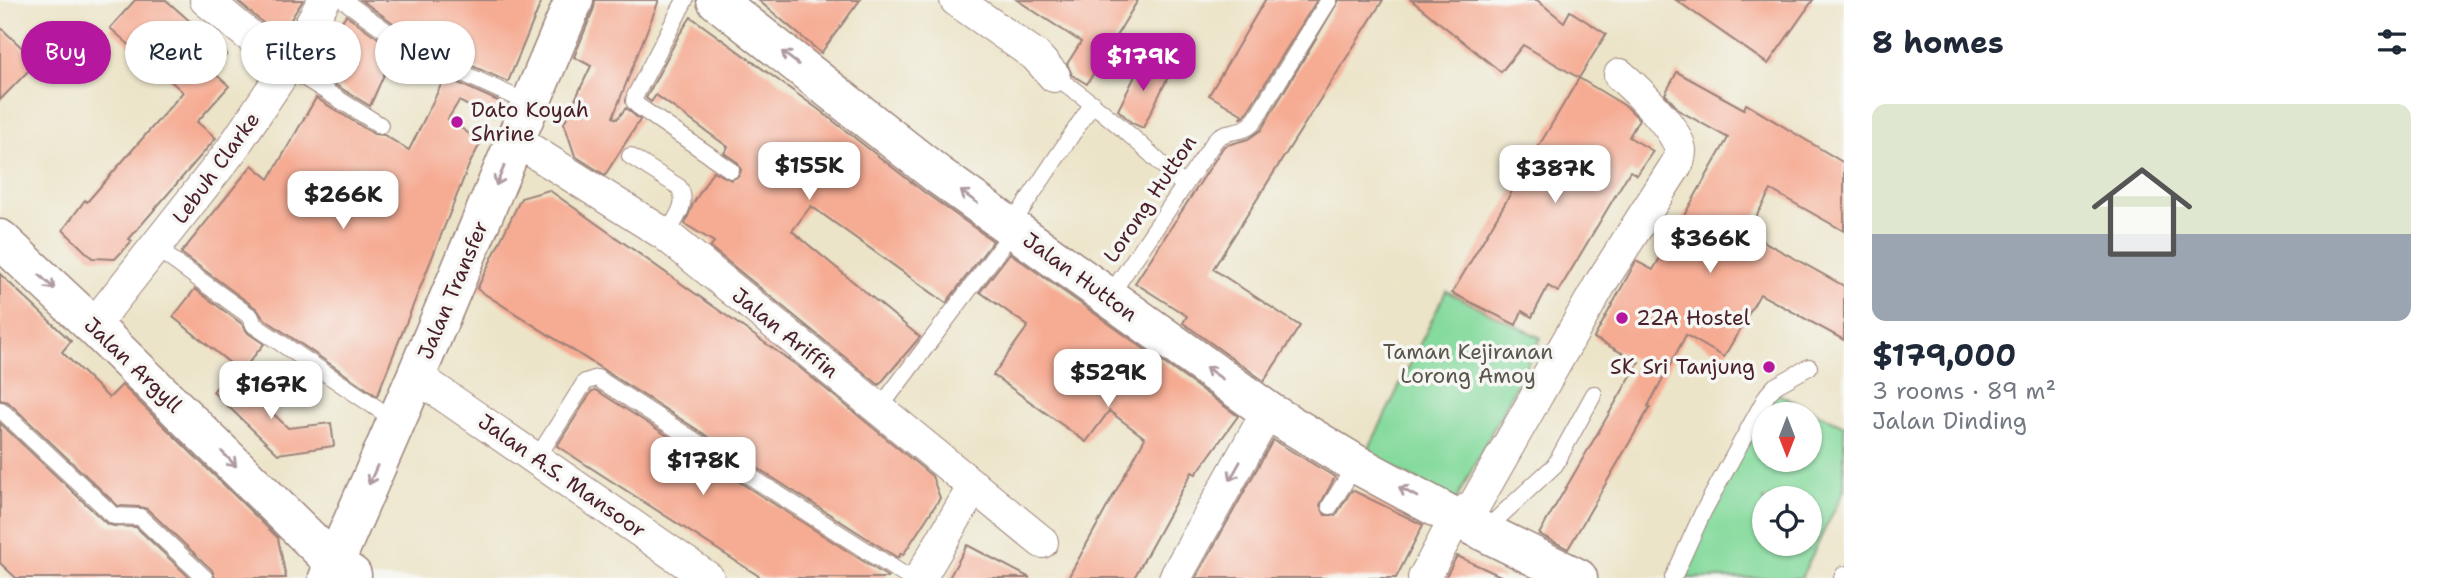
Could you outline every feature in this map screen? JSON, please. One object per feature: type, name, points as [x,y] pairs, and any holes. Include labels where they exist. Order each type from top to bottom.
[{"type":"street","points":[[206,0],[241,29]]},
{"type":"street","name":"Lebuh Clarke","points":[[312,21],[324,0]]},
{"type":"street","name":"Jalan Transfer","points":[[340,573],[396,421],[574,0]]},
{"type":"street","name":"Jalan Hutton","points":[[716,0],[938,174],[1268,411],[1356,464],[1470,525],[1578,578]]},
{"type":"street","points":[[956,0],[1035,55],[1054,76]]},
{"type":"street","points":[[1424,578],[1470,525],[1475,505],[1602,281],[1678,162],[1681,150],[1678,139],[1645,97],[1620,75]]},
{"type":"street","name":"Lebuh Clarke","points":[[93,326],[230,152],[276,84]]},
{"type":"street","name":"Jalan Ariffin","points":[[515,140],[666,235],[1042,542]]},
{"type":"street","name":"Jalan Argyll","points":[[0,239],[93,326],[340,573]]},
{"type":"street","name":"Jalan A.S. Mansoor","points":[[416,376],[708,578]]},
{"type":"street","points":[[1175,578],[1268,411]]},
{"type":"street","points":[[919,578],[974,486]]},
{"type":"lane","points":[[343,0],[416,52],[530,103]]},
{"type":"lane","points":[[685,0],[634,101],[731,170]]},
{"type":"lane","name":"Lorong Hutton","points":[[1108,298],[1220,135],[1244,130],[1252,124],[1329,0]]},
{"type":"lane","points":[[1054,76],[1093,103],[1140,143],[1184,186]]},
{"type":"lane","points":[[314,84],[380,125]]},
{"type":"lane","points":[[879,409],[1012,228],[1093,103]]},
{"type":"lane","points":[[630,156],[679,187],[684,194],[684,202],[666,235]]},
{"type":"lane","points":[[156,248],[251,317],[254,325],[396,421]]},
{"type":"lane","points":[[1673,578],[1703,512],[1767,395],[1774,386],[1809,367]]},
{"type":"lane","points":[[537,458],[585,382],[597,378],[909,578]]},
{"type":"lane","points":[[1470,525],[1555,465],[1594,394]]},
{"type":"lane","points":[[1,410],[114,516],[141,517],[205,578]]},
{"type":"lane","points":[[1330,506],[1356,464]]},
{"type":"green space","name":"Taman Kejiranan Lorong Amoy","points":[[1446,291],[1541,338],[1456,500],[1366,454]]},
{"type":"green space","points":[[1770,390],[1795,402],[1764,402]]},
{"type":"green space","points":[[1822,415],[1844,426],[1844,490],[1822,535],[1822,486],[1752,486],[1752,556],[1812,556],[1801,578],[1678,578],[1752,427],[1752,472],[1822,472]]},
{"type":"building","points":[[135,0],[166,0],[190,21],[125,21],[125,41],[111,27]]},
{"type":"building","points":[[236,0],[303,0],[290,21],[261,21]]},
{"type":"building","points":[[361,0],[542,0],[508,82],[475,67],[475,21],[390,21]]},
{"type":"building","points":[[595,0],[659,0],[613,117],[617,119],[626,108],[640,120],[605,175],[575,156],[564,123],[591,66],[574,57]]},
{"type":"building","points":[[758,0],[860,0],[821,53]]},
{"type":"building","points":[[1017,0],[1138,0],[1087,84],[1072,75],[1067,64],[1081,42]]},
{"type":"building","points":[[1265,0],[1317,0],[1244,117],[1240,119],[1243,115],[1209,95]]},
{"type":"building","points":[[1339,0],[1383,0],[1213,269],[1300,326],[1264,381],[1183,323],[1187,316],[1135,283],[1224,146],[1248,139],[1261,130]]},
{"type":"building","points":[[1411,0],[1537,0],[1564,22],[1570,11],[1606,34],[1579,78],[1523,45],[1501,72]]},
{"type":"building","points":[[1676,0],[1813,0],[1768,64]]},
{"type":"building","points":[[346,15],[354,21],[342,21]]},
{"type":"building","points":[[691,17],[993,241],[946,303],[811,206],[792,231],[920,337],[879,385],[710,247],[714,242],[685,224],[693,204],[713,171],[731,180],[739,176],[741,170],[737,162],[724,153],[728,147],[656,95],[651,102],[646,98]]},
{"type":"building","points":[[361,26],[375,36],[375,84],[380,84],[370,106],[334,84],[361,84]]},
{"type":"building","points":[[0,27],[21,47],[21,78],[0,100]]},
{"type":"building","points":[[1143,60],[1170,73],[1143,128],[1132,123],[1118,110]]},
{"type":"building","points":[[1677,72],[1744,109],[1746,104],[1844,163],[1844,231],[1771,190],[1747,232],[1844,286],[1844,340],[1760,294],[1724,357],[1686,335],[1648,406],[1650,407],[1568,549],[1539,534],[1639,362],[1594,338],[1636,261],[1653,270],[1728,138],[1680,111],[1665,94]]},
{"type":"building","points":[[1579,78],[1627,107],[1639,119],[1629,137],[1653,151],[1637,175],[1630,171],[1558,292],[1548,286],[1532,317],[1522,311],[1516,325],[1452,293]]},
{"type":"building","points":[[174,84],[229,86],[197,122],[216,138],[115,259],[92,258],[63,230],[85,200],[87,202],[183,92]]},
{"type":"building","points":[[442,84],[460,84],[500,102],[492,118],[459,101],[448,119],[481,142],[469,165],[377,396],[263,318],[257,309],[181,253],[252,165],[269,179],[316,98],[374,134],[384,135],[409,150]]},
{"type":"building","points":[[549,190],[799,367],[932,476],[940,498],[903,555],[901,553],[898,558],[477,289],[521,198]]},
{"type":"building","points":[[1010,253],[1238,416],[1196,474],[1192,472],[1134,578],[1068,578],[1145,438],[1109,411],[1086,442],[993,375],[1028,326],[980,292]]},
{"type":"building","points":[[0,274],[71,341],[62,352],[109,398],[122,385],[278,538],[286,578],[215,578],[212,570],[147,509],[118,506],[8,402],[0,400]]},
{"type":"building","points":[[195,289],[264,344],[241,372],[173,317]]},
{"type":"building","points":[[229,371],[288,428],[331,423],[334,446],[278,454],[213,392]]},
{"type":"building","points":[[596,390],[888,578],[762,578],[557,446],[592,391]]},
{"type":"building","points":[[0,423],[107,524],[136,527],[190,578],[16,578],[0,563]]},
{"type":"building","points":[[1273,440],[1335,477],[1320,505],[1325,515],[1336,515],[1352,490],[1423,525],[1396,578],[1196,578]]},
{"type":"building","points":[[967,545],[1030,578],[949,578]]},
{"type":"building","points":[[1457,556],[1505,578],[1445,578]]},
{"type":"place","name":"Dato Koyah Shrine","points":[[457,122]]},
{"type":"place","name":"22A Hostel","points":[[1622,318]]},
{"type":"place","name":"SK Sri Tanjung","points":[[1769,367]]}]
